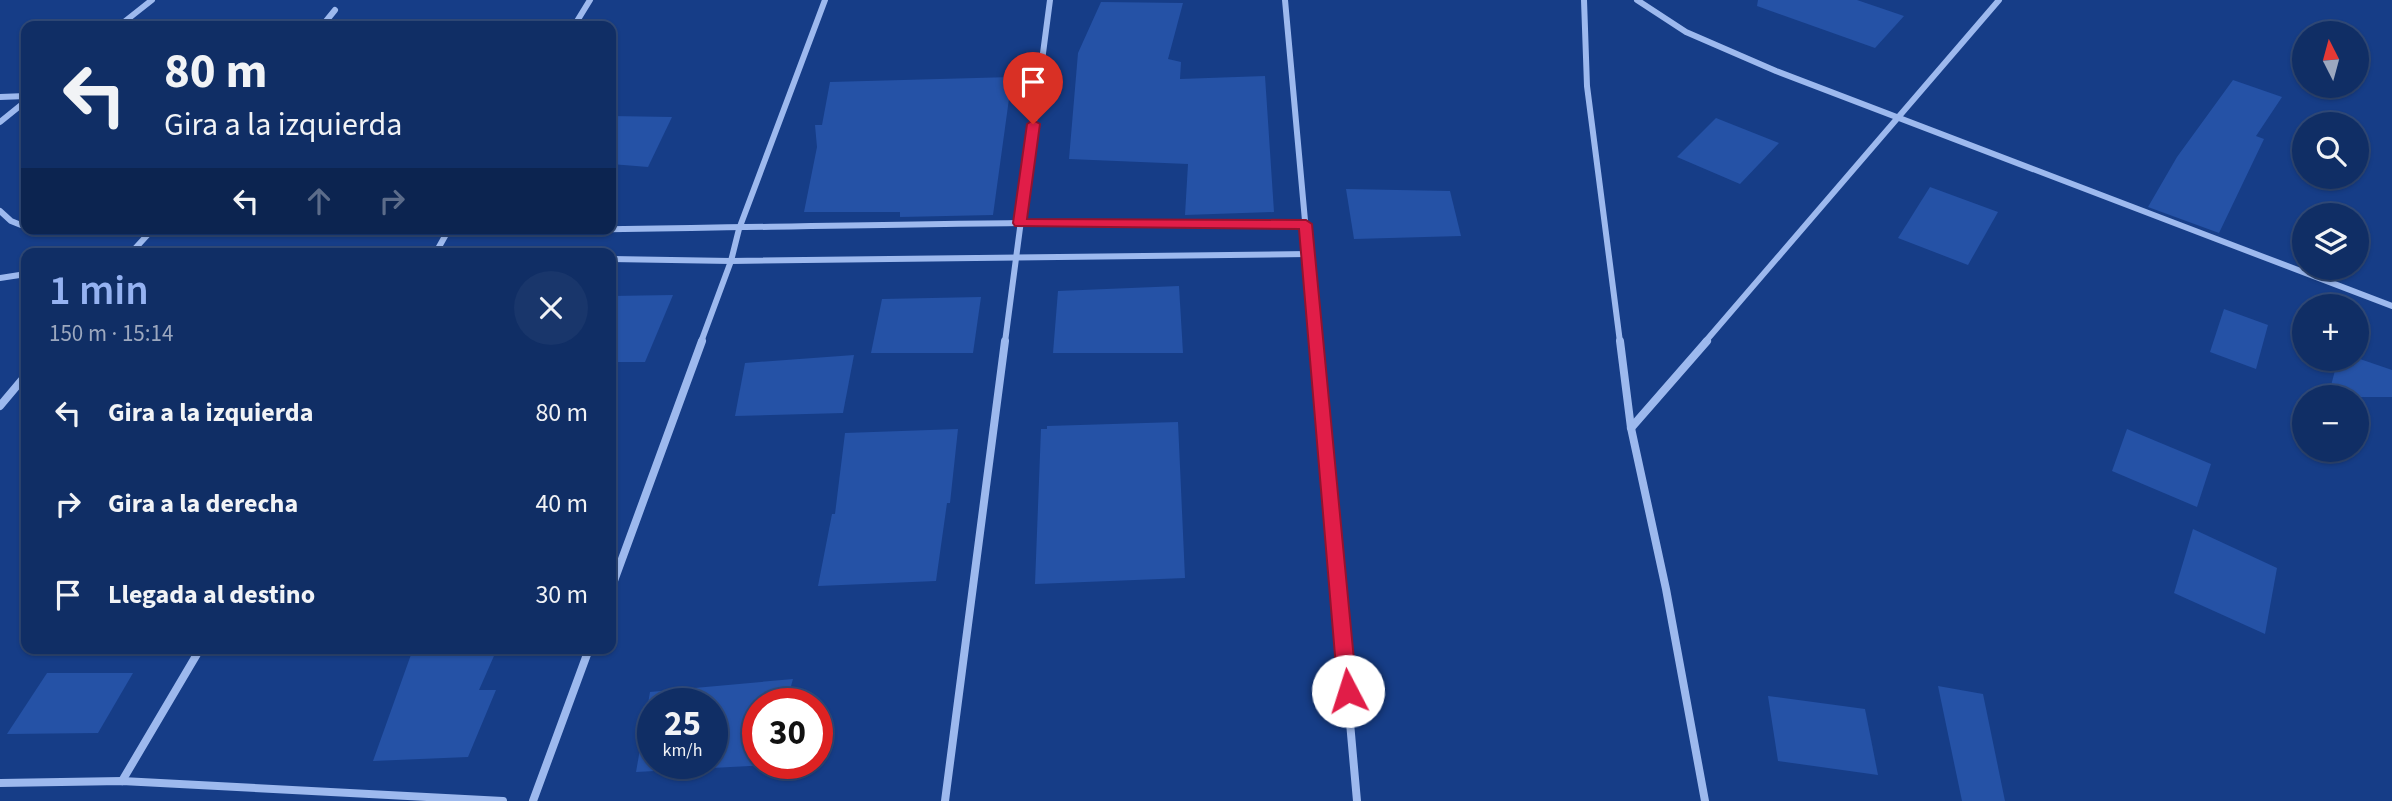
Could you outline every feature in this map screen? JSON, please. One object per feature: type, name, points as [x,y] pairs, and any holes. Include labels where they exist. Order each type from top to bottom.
[{"type":"street","points":[[125,21],[152,0]]},
{"type":"street","points":[[577,21],[590,0]]},
{"type":"street","points":[[616,575],[731,261],[739,229],[825,0]]},
{"type":"street","points":[[945,801],[1050,0]]},
{"type":"street","points":[[1285,0],[1357,801]]},
{"type":"street","points":[[1584,0],[1587,86],[1632,428],[1666,589],[1705,801]]},
{"type":"street","points":[[1637,0],[1652,13],[1737,54],[2392,306]]},
{"type":"street","points":[[1632,428],[1999,0]]},
{"type":"street","points":[[326,21],[335,10]]},
{"type":"street","points":[[0,97],[21,96]]},
{"type":"street","points":[[0,122],[21,105]]},
{"type":"street","points":[[0,211],[11,221],[21,225]]},
{"type":"street","points":[[616,229],[1020,223],[1306,224]]},
{"type":"street","points":[[136,248],[147,235]]},
{"type":"street","points":[[616,259],[1015,259],[1309,254]]},
{"type":"street","points":[[0,278],[21,275]]},
{"type":"street","points":[[0,405],[21,380]]},
{"type":"street","points":[[122,781],[197,654]]},
{"type":"street","points":[[533,801],[587,654]]},
{"type":"street","points":[[0,783],[122,781],[503,801]]},
{"type":"building","points":[[1758,0],[1857,0],[1904,16],[1875,48],[1757,6]]},
{"type":"building","points":[[1101,2],[1183,3],[1168,59],[1181,62],[1180,79],[1265,76],[1274,212],[1185,215],[1188,164],[1069,159],[1078,53]]},
{"type":"building","points":[[1012,77],[993,215],[900,217],[900,212],[804,212],[817,147],[815,125],[822,125],[830,82]]},
{"type":"building","points":[[2233,80],[2282,97],[2256,136],[2264,139],[2219,233],[2148,207],[2177,157]]},
{"type":"building","points":[[616,116],[672,117],[648,167],[616,164]]},
{"type":"building","points":[[1716,118],[1779,143],[1740,184],[1677,157]]},
{"type":"building","points":[[1930,187],[1998,212],[1968,265],[1898,238]]},
{"type":"building","points":[[1346,189],[1450,191],[1461,236],[1354,239]]},
{"type":"building","points":[[1179,286],[1183,353],[1053,353],[1058,291]]},
{"type":"building","points":[[673,295],[645,362],[616,362],[616,296]]},
{"type":"building","points":[[981,297],[973,353],[871,353],[882,299]]},
{"type":"building","points":[[2224,309],[2268,325],[2256,369],[2210,352]]},
{"type":"building","points":[[854,355],[843,413],[735,416],[745,363]]},
{"type":"building","points":[[2369,362],[2392,370],[2392,397],[2369,397],[2369,385],[2331,385],[2335,371],[2369,371]]},
{"type":"building","points":[[1178,422],[1185,578],[1035,584],[1041,429],[1047,429],[1047,426]]},
{"type":"building","points":[[958,429],[950,503],[947,503],[936,581],[818,586],[832,514],[835,514],[845,433]]},
{"type":"building","points":[[2127,429],[2211,464],[2197,507],[2112,471]]},
{"type":"building","points":[[2193,529],[2277,568],[2265,634],[2174,593]]},
{"type":"building","points":[[411,654],[495,654],[479,690],[496,690],[468,757],[373,761]]},
{"type":"building","points":[[47,673],[133,673],[98,733],[7,734]]},
{"type":"building","points":[[793,679],[790,688],[742,688],[742,766],[728,767],[728,688],[694,688]]},
{"type":"building","points":[[1938,686],[1983,694],[2005,801],[1962,801]]},
{"type":"building","points":[[1768,696],[1865,709],[1878,775],[1778,761]]},
{"type":"route","points":[[1033,124],[1020,223],[1306,224],[1348,691]]}]
